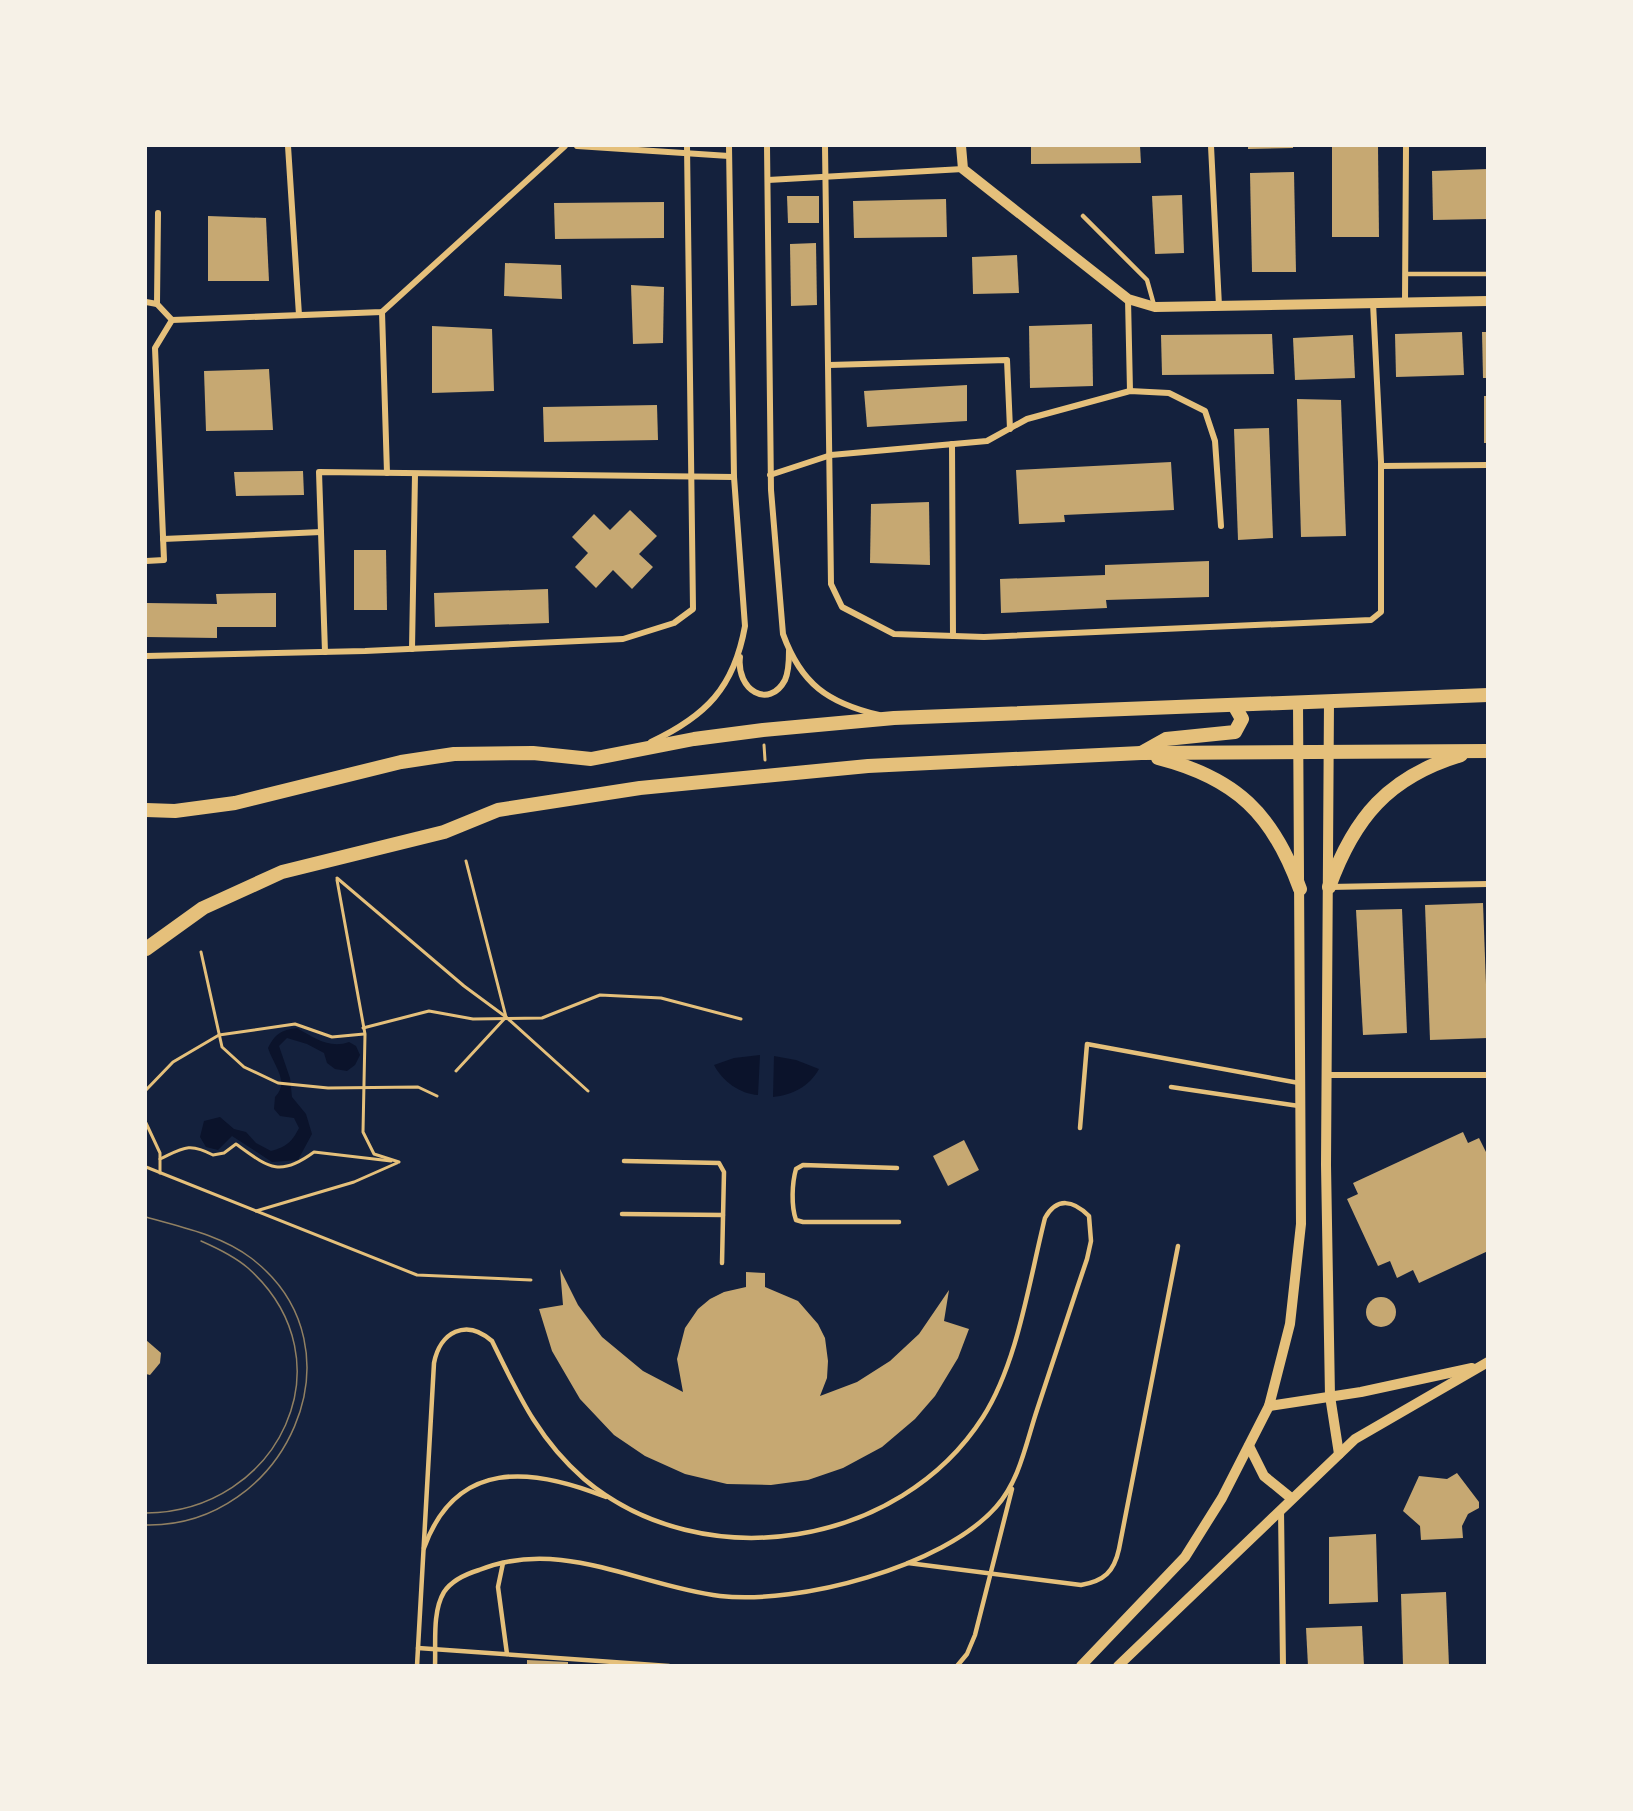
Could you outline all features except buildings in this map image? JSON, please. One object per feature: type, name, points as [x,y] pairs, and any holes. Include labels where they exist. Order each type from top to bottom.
[{"type":"main road","points":[[146,810],[176,811],[235,803],[401,762],[454,754],[532,753],[591,759],[763,730],[894,718],[1329,701],[1486,692]]},
{"type":"main road","points":[[1141,753],[1166,739],[1236,732],[1242,719],[1234,705]]},
{"type":"main road","points":[[146,949],[202,908],[261,879],[444,832],[498,810],[640,788],[868,766],[1141,753],[1329,750],[1481,751]]},
{"type":"main road","points":[[1329,887],[1351,835],[1388,792],[1436,762],[1481,751]]},
{"type":"main road","points":[[1141,753],[1198,770],[1222,782],[1244,798],[1264,817],[1280,840],[1300,889]]},
{"type":"street","points":[[288,146],[299,315]]},
{"type":"street","points":[[146,302],[157,304],[172,320],[382,312],[565,146]]},
{"type":"street","points":[[577,146],[729,156]]},
{"type":"street","points":[[146,656],[412,649],[622,639],[674,623],[693,609],[687,146]]},
{"type":"street","points":[[729,146],[734,477],[745,607],[739,674],[743,684],[753,692],[766,694],[777,690],[785,679],[789,651],[779,603],[770,475],[767,146]]},
{"type":"street","points":[[825,146],[831,584],[842,607],[894,634],[953,636],[1371,620],[1381,612],[1381,466],[1373,303]]},
{"type":"street","points":[[961,146],[963,169]]},
{"type":"street","points":[[1211,146],[1219,306]]},
{"type":"street","points":[[1405,303],[1406,146]]},
{"type":"street","points":[[768,180],[963,169],[1128,299],[1155,308],[1488,301]]},
{"type":"street","points":[[157,304],[158,213]]},
{"type":"street","points":[[1128,299],[1130,391]]},
{"type":"street","points":[[382,312],[387,473]]},
{"type":"street","points":[[146,561],[164,560],[154,348],[172,320]]},
{"type":"street","points":[[829,365],[1007,360],[1010,429]]},
{"type":"street","points":[[770,475],[831,455],[987,441],[1027,418],[1130,391],[1169,393],[1205,411],[1215,441],[1221,526]]},
{"type":"street","points":[[952,444],[953,636]]},
{"type":"street","points":[[1381,466],[1488,465]]},
{"type":"street","points":[[326,652],[319,472],[734,477]]},
{"type":"street","points":[[412,649],[415,474]]},
{"type":"street","points":[[163,539],[321,532]]},
{"type":"street","points":[[633,751],[687,723],[704,711],[720,693],[741,645]]},
{"type":"street","points":[[789,651],[812,685],[831,698],[856,709],[894,718]]},
{"type":"street","points":[[1329,701],[1329,887],[1325,1075],[1330,1396],[1339,1454]]},
{"type":"street","points":[[1081,1665],[1185,1557],[1222,1498],[1269,1406],[1290,1324],[1301,1224],[1298,702]]},
{"type":"street","points":[[1329,887],[1488,884]]},
{"type":"street","points":[[1325,1075],[1488,1075]]},
{"type":"street","points":[[1269,1406],[1361,1392],[1484,1365]]},
{"type":"street","points":[[1118,1665],[1355,1439],[1484,1365]]},
{"type":"street","points":[[1249,1446],[1264,1476],[1291,1498]]},
{"type":"street","points":[[1281,1508],[1283,1665]]},
{"type":"lane","points":[[1083,216],[1147,280],[1155,308]]},
{"type":"lane","points":[[1405,274],[1488,274]]},
{"type":"lane","points":[[1080,1128],[1088,1044],[1301,1083]]},
{"type":"lane","points":[[1171,1087],[1301,1107]]},
{"type":"lane","points":[[624,1161],[719,1163],[724,1172],[722,1263]]},
{"type":"lane","points":[[897,1168],[803,1165],[796,1169],[794,1177],[794,1213],[796,1220],[803,1222],[899,1222]]},
{"type":"lane","points":[[422,1556],[430,1531],[447,1505],[458,1494],[495,1479],[517,1476],[541,1477],[565,1482],[620,1502],[687,1531],[710,1537],[756,1539],[801,1534],[843,1523],[910,1490],[931,1474],[968,1438],[995,1395],[1011,1351],[1045,1218],[1051,1209],[1061,1202],[1071,1202],[1089,1216],[1091,1241],[1012,1488],[975,1635],[967,1654],[957,1665]]},
{"type":"lane","points":[[622,1214],[723,1215]]},
{"type":"lane","points":[[908,1563],[1081,1585],[1094,1583],[1107,1576],[1115,1565],[1178,1246]]},
{"type":"lane","points":[[417,1665],[434,1363],[440,1345],[453,1332],[474,1331],[484,1334],[492,1341],[522,1404],[552,1447],[586,1480],[620,1502]]},
{"type":"lane","points":[[435,1665],[437,1620],[445,1592],[454,1582],[472,1572],[518,1559],[571,1560],[600,1565],[690,1591],[750,1598],[802,1593],[908,1563],[976,1526],[1012,1488]]},
{"type":"lane","points":[[503,1563],[498,1587],[507,1654]]},
{"type":"lane","points":[[418,1648],[669,1665]]},
{"type":"path","points":[[763,730],[766,777]]},
{"type":"path","points":[[466,861],[506,1017]]},
{"type":"path","points":[[399,1162],[374,1154],[363,1132],[364,1034],[337,878],[464,986],[506,1017],[588,1091]]},
{"type":"path","points":[[201,951],[222,1047],[244,1067],[278,1083],[328,1088],[418,1087],[437,1096]]},
{"type":"path","points":[[363,1029],[429,1011],[473,1019],[542,1018],[600,995],[660,998],[741,1019]]},
{"type":"path","points":[[456,1071],[506,1017]]},
{"type":"path","points":[[146,1090],[173,1062],[219,1035],[295,1024],[332,1037],[364,1034]]},
{"type":"path","points":[[146,1123],[160,1159],[160,1173]]},
{"type":"path","points":[[160,1159],[185,1147],[198,1147],[213,1155],[224,1153],[236,1144],[265,1164],[283,1169],[300,1162],[314,1152],[399,1162]]},
{"type":"path","points":[[256,1211],[354,1182],[399,1162]]},
{"type":"path","points":[[146,1167],[417,1275],[531,1280]]},
{"type":"water","points":[[297,1028],[316,1039],[329,1043],[349,1042],[356,1046],[360,1055],[355,1065],[347,1071],[335,1069],[327,1063],[324,1053],[307,1044],[287,1038],[279,1046],[290,1078],[292,1097],[306,1114],[312,1134],[298,1160],[272,1162],[232,1136],[218,1150],[206,1147],[200,1137],[204,1121],[220,1117],[234,1129],[246,1132],[256,1143],[271,1151],[285,1146],[294,1137],[299,1128],[294,1118],[280,1116],[274,1109],[275,1097],[281,1086],[281,1080],[268,1048],[279,1033]]},
{"type":"water","points":[[760,1055],[758,1095],[732,1086],[714,1065],[734,1058]]},
{"type":"water","points":[[774,1056],[796,1060],[819,1069],[810,1081],[799,1089],[773,1097]]},
{"type":"tram line","points":[[146,1217],[187,1228],[227,1243],[251,1258],[286,1295],[304,1338],[306,1383],[294,1426],[271,1466],[237,1497],[195,1518],[146,1525]]},
{"type":"tram line","points":[[146,1513],[193,1506],[232,1487],[264,1460],[286,1425],[296,1386],[294,1345],[279,1305],[248,1268],[219,1249],[201,1241]]}]
